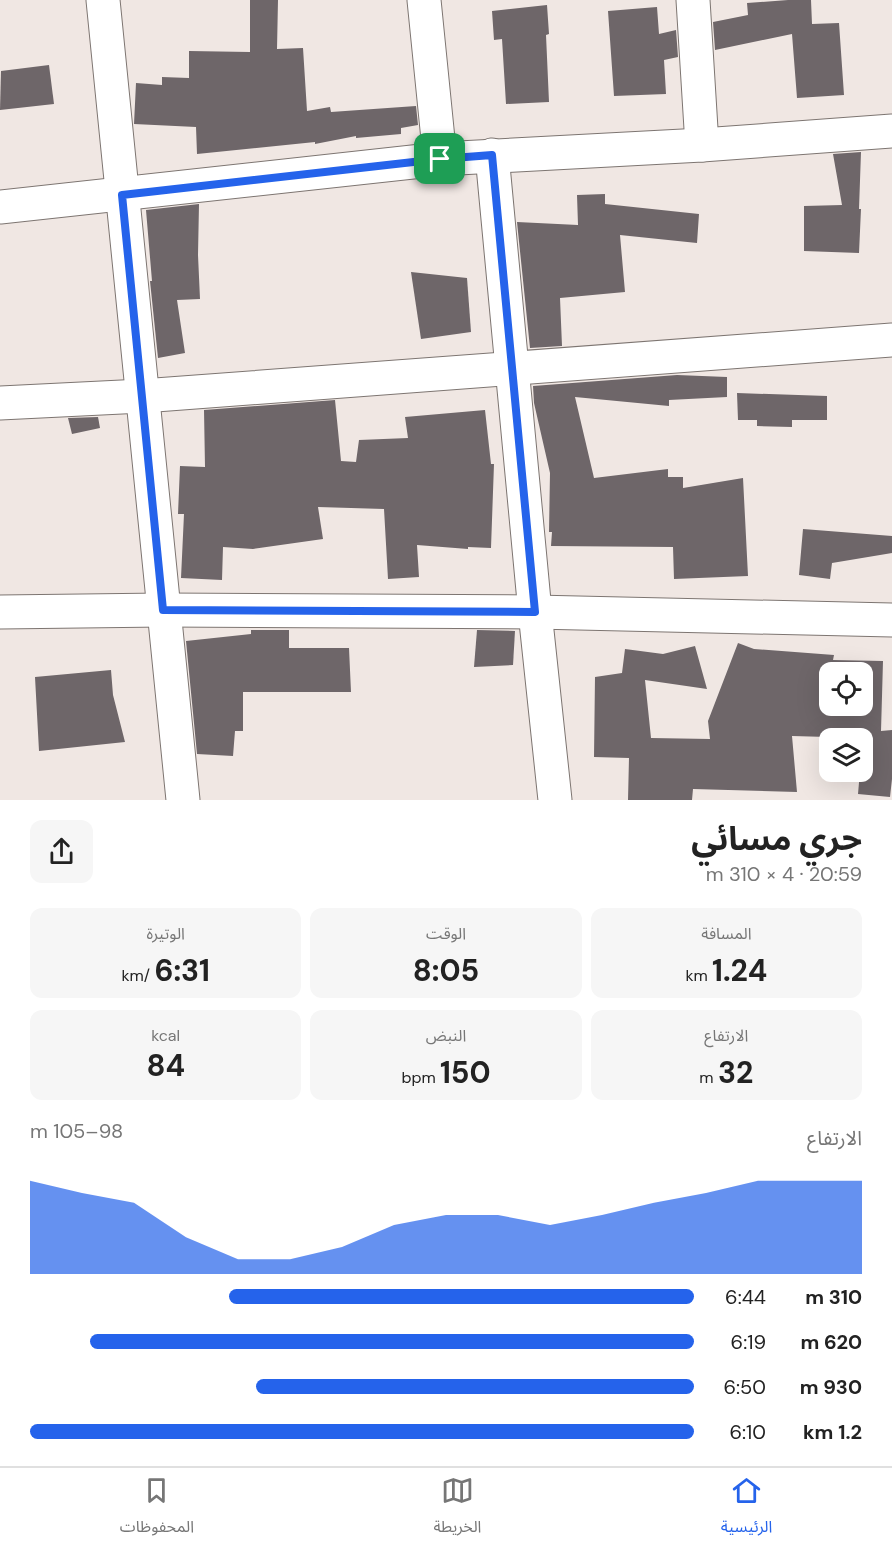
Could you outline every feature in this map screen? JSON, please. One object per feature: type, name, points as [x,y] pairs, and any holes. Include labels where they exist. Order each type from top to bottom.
[{"type":"street","points":[[103,0],[183,800]]},
{"type":"street","points":[[424,0],[440,159]]},
{"type":"street","points":[[693,0],[702,145]]},
{"type":"street","points":[[0,207],[440,159],[702,145],[892,131]]},
{"type":"street","points":[[492,155],[555,800]]},
{"type":"street","points":[[0,403],[142,396],[892,340]]},
{"type":"street","points":[[0,612],[163,610],[535,612],[892,620]]},
{"type":"building","points":[[250,0],[278,0],[277,49],[303,48],[307,111],[330,107],[331,112],[416,106],[418,125],[401,128],[401,134],[356,138],[356,136],[315,144],[315,142],[197,154],[196,127],[134,124],[136,83],[162,85],[162,77],[189,78],[189,51],[250,52]]},
{"type":"building","points":[[811,0],[812,24],[839,23],[844,95],[797,98],[792,34],[715,50],[713,22],[748,15],[747,3]]},
{"type":"building","points":[[547,5],[549,102],[506,104],[502,39],[494,40],[492,11]]},
{"type":"building","points":[[657,7],[659,34],[676,30],[678,57],[664,60],[666,94],[614,96],[608,11]]},
{"type":"building","points":[[49,65],[54,104],[0,110],[1,71]]},
{"type":"building","points":[[861,152],[859,253],[804,251],[804,206],[842,205],[833,154]]},
{"type":"building","points":[[605,194],[605,204],[699,214],[697,243],[620,235],[625,292],[560,298],[562,346],[530,348],[517,222],[578,225],[577,195]]},
{"type":"building","points":[[199,204],[200,299],[177,300],[185,353],[158,358],[146,210]]},
{"type":"building","points":[[411,272],[467,278],[471,332],[421,339]]},
{"type":"building","points":[[677,375],[727,377],[727,397],[669,400],[669,406],[575,397],[594,478],[668,469],[668,477],[683,477],[683,488],[743,478],[748,576],[674,579],[673,547],[551,546],[552,532],[549,532],[550,473],[534,403],[533,386]]},
{"type":"building","points":[[737,393],[827,396],[827,420],[792,420],[792,427],[757,426],[757,420],[738,420]]},
{"type":"building","points":[[335,400],[341,461],[356,462],[359,440],[408,438],[405,417],[485,410],[491,464],[494,464],[491,548],[468,547],[468,549],[417,545],[419,577],[388,579],[384,509],[318,507],[323,539],[253,549],[223,547],[222,580],[181,578],[184,514],[178,514],[180,466],[205,467],[204,410]]},
{"type":"building","points":[[98,417],[100,428],[72,434],[68,418]]},
{"type":"building","points":[[803,529],[892,536],[892,553],[832,563],[830,579],[799,575]]},
{"type":"building","points":[[251,630],[289,630],[289,648],[349,648],[351,692],[243,692],[243,731],[235,731],[233,756],[197,754],[186,641],[251,634]]},
{"type":"building","points":[[477,630],[515,631],[513,665],[474,667]]},
{"type":"building","points":[[738,643],[754,649],[834,655],[833,660],[883,661],[881,731],[892,730],[890,797],[858,794],[859,782],[873,782],[873,728],[819,728],[819,737],[792,736],[797,792],[693,789],[692,800],[628,800],[629,758],[594,757],[595,677],[622,673],[625,649],[663,654],[695,646],[707,689],[645,680],[651,738],[710,739],[708,721]]},
{"type":"building","points":[[111,670],[113,695],[125,742],[39,751],[35,677]]},
{"type":"route","points":[[492,155],[535,612],[163,610],[122,195],[440,159],[492,155]]}]
